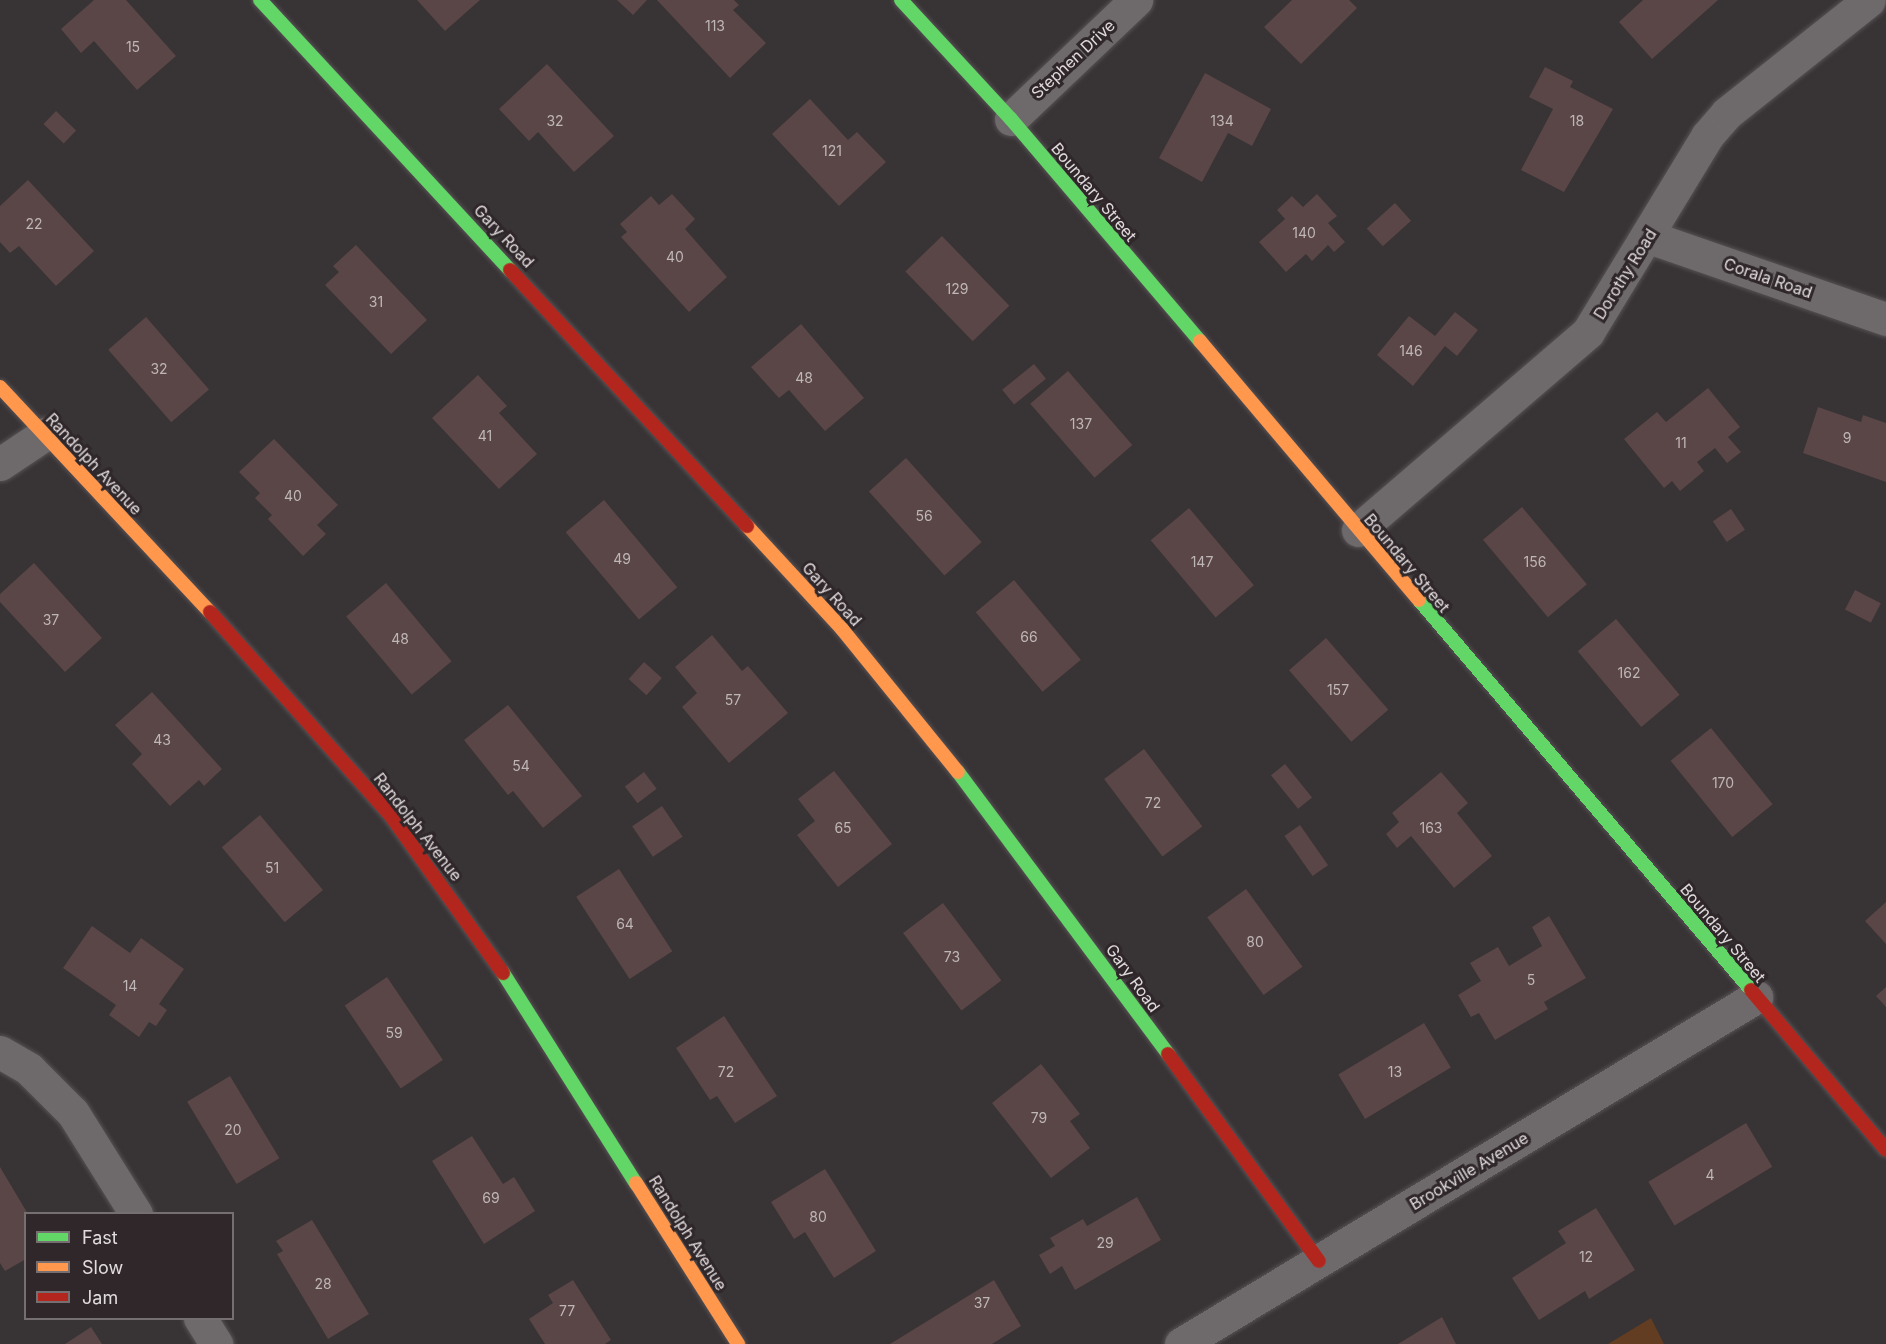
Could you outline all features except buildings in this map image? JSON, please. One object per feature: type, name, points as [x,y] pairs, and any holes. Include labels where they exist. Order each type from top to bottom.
[{"type":"street","name":"Gary Road","points":[[260,0],[857,647],[993,815],[1319,1261]]},
{"type":"street","name":"Boundary Street","points":[[901,0],[1011,119],[1886,1150]]},
{"type":"street","name":"Stephen Drive","points":[[1011,119],[1137,0]]},
{"type":"street","name":"Dorothy Road","points":[[1358,530],[1588,332],[1649,237],[1691,160],[1727,113],[1869,0]]},
{"type":"street","name":"Corala Road","points":[[1649,237],[1886,320]]},
{"type":"street","name":"Randolph Avenue","points":[[0,387],[307,716],[452,896],[738,1344]]},
{"type":"street","points":[[0,464],[45,434]]},
{"type":"street","name":"Brookville Avenue","points":[[1181,1344],[1756,998]]},
{"type":"street","points":[[0,1052],[29,1069],[73,1113],[135,1212]]},
{"type":"street","points":[[201,1320],[216,1344]]},
{"type":"shaded area","points":[[1651,1318],[1664,1344],[1608,1344]]},
{"type":"traffic: fast","points":[[260,0],[510,270]]},
{"type":"traffic: fast","points":[[901,0],[1011,119],[1200,341]]},
{"type":"traffic: fast","points":[[1419,600],[1751,990]]},
{"type":"traffic: fast","points":[[958,772],[1168,1054]]},
{"type":"traffic: fast","points":[[503,973],[636,1183]]},
{"type":"traffic: slow","points":[[1200,341],[1419,600]]},
{"type":"traffic: slow","points":[[0,387],[210,612]]},
{"type":"traffic: slow","points":[[747,526],[842,629],[958,772]]},
{"type":"traffic: slow","points":[[636,1183],[738,1344]]},
{"type":"traffic: jam","points":[[510,270],[747,526]]},
{"type":"traffic: jam","points":[[210,612],[391,816],[503,973]]},
{"type":"traffic: jam","points":[[1751,990],[1886,1150]]},
{"type":"traffic: jam","points":[[1168,1054],[1319,1261]]}]
